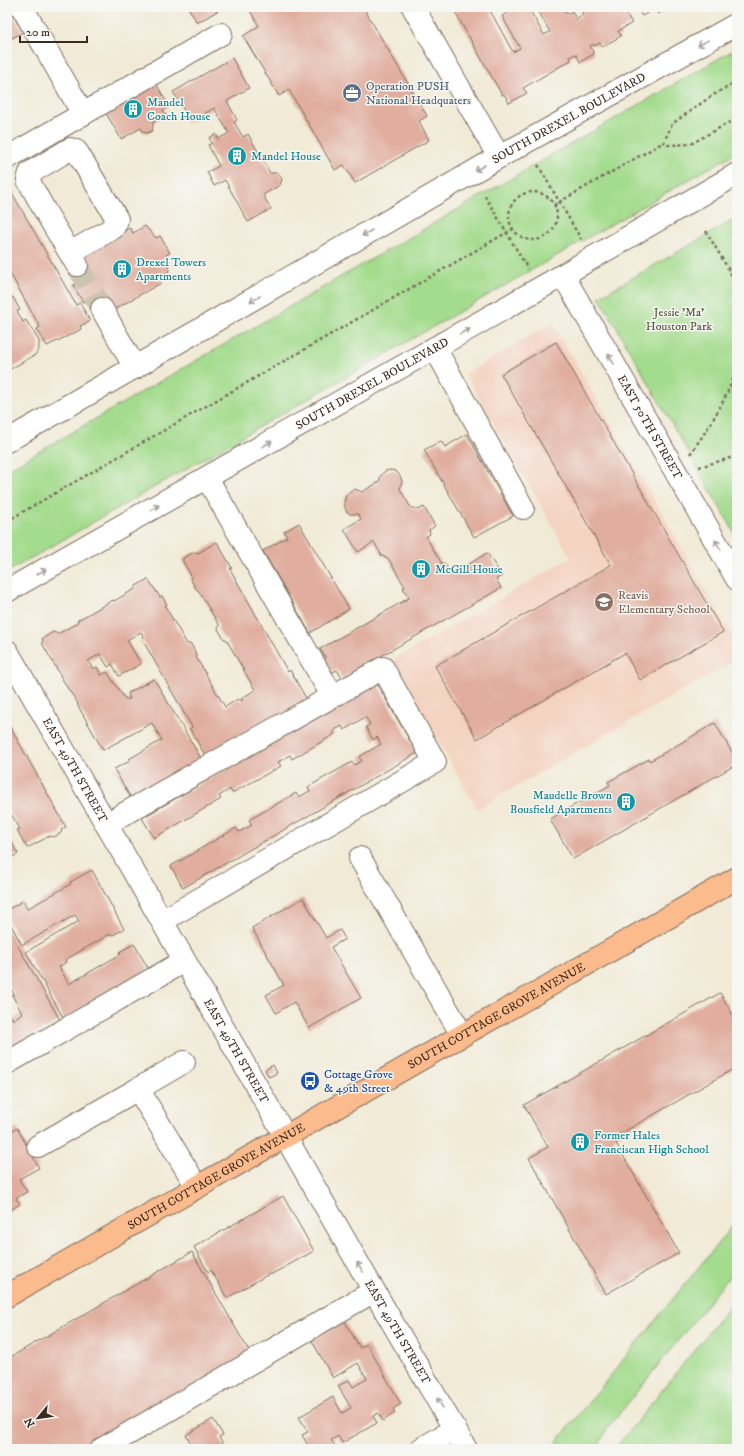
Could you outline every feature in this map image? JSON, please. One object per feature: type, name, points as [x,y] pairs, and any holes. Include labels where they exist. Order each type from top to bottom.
[{"type":"main road","name":"SOUTH COTTAGE GROVE AVENUE","points":[[7,1296],[737,878]]},
{"type":"street","points":[[22,7],[83,114]]},
{"type":"street","points":[[413,7],[499,157]]},
{"type":"street","name":"SOUTH DREXEL BOULEVARD","points":[[7,441],[136,368],[499,157],[737,24]]},
{"type":"street","points":[[7,158],[221,34]]},
{"type":"street","points":[[70,149],[76,151],[79,155],[117,219],[113,228],[74,259],[28,180],[30,173],[70,149]]},
{"type":"street","name":"SOUTH DREXEL BOULEVARD","points":[[7,591],[563,275],[737,174]]},
{"type":"street","name":"EAST 50TH STREET","points":[[563,275],[737,579]]},
{"type":"street","points":[[102,309],[136,368]]},
{"type":"street","points":[[434,348],[523,508]]},
{"type":"street","points":[[207,478],[326,685]]},
{"type":"street","name":"EAST 49TH STREET","points":[[7,651],[466,1449]]},
{"type":"street","points":[[106,824],[383,668],[435,762],[162,921]]},
{"type":"street","points":[[360,858],[462,1035]]},
{"type":"street","points":[[7,1063],[184,960]]},
{"type":"street","points":[[38,1146],[184,1062]]},
{"type":"street","points":[[138,1089],[197,1187]]},
{"type":"street","points":[[102,1449],[374,1291]]},
{"type":"street","points":[[421,1449],[455,1429]]},
{"type":"path","points":[[554,205],[664,142],[672,124],[710,97],[737,82]]},
{"type":"path","points":[[664,142],[668,144],[691,144],[737,118]]},
{"type":"path","points":[[538,165],[581,240]]},
{"type":"path","points":[[529,193],[536,193],[550,199],[554,205],[557,213],[556,221],[554,229],[549,235],[542,239],[526,239],[518,235],[513,229],[510,222],[511,207],[521,196],[529,193]]},
{"type":"path","points":[[485,196],[529,270]]},
{"type":"path","points":[[7,521],[513,229]]},
{"type":"path","points":[[706,231],[737,284]]},
{"type":"path","points":[[677,474],[711,425],[728,393],[737,369]]},
{"type":"path","points":[[677,474],[737,456]]},
{"type":"shaded area","name":"Reavis Elementary School","points":[[553,323],[737,645],[737,659],[477,809],[392,661],[571,558],[465,374]]},
{"type":"green space","points":[[737,48],[737,152],[7,572],[7,470]]},
{"type":"green space","name":"Jessie 'Ma' Houston Park","points":[[737,218],[737,537],[599,297]]},
{"type":"green space","points":[[737,1220],[737,1267],[607,1429],[597,1449],[551,1449]]},
{"type":"green space","points":[[737,1297],[737,1449],[623,1449],[618,1445]]},
{"type":"building","points":[[7,7],[23,32],[7,41]]},
{"type":"building","points":[[188,7],[224,7],[197,23]]},
{"type":"building","name":"Operation PUSH National Headquaters","points":[[248,7],[363,7],[427,116],[419,121],[429,140],[355,183],[344,165],[335,170],[289,90],[279,96],[243,36],[259,26]]},
{"type":"building","points":[[452,7],[488,7],[513,52],[520,48],[502,16],[518,7],[528,7],[544,35],[550,32],[536,7],[563,7],[567,14],[572,11],[576,19],[583,14],[579,7],[622,7],[632,23],[618,31],[621,36],[602,47],[600,43],[590,46],[594,54],[580,62],[576,54],[570,57],[571,60],[523,88],[527,93],[509,103],[504,94],[502,95]]},
{"type":"building","points":[[636,7],[671,7],[658,14],[655,9],[642,16]]},
{"type":"building","name":"Mandel House","points":[[232,58],[249,88],[227,101],[237,120],[234,122],[243,137],[248,134],[270,173],[278,173],[282,179],[280,185],[263,195],[271,209],[248,222],[225,180],[214,186],[207,172],[219,166],[208,145],[212,143],[209,138],[216,134],[218,139],[229,133],[214,108],[191,122],[173,92]]},
{"type":"building","name":"Mandel Coach House","points":[[153,78],[169,106],[163,110],[166,115],[152,123],[152,131],[147,133],[143,132],[141,128],[121,139],[103,108]]},
{"type":"building","points":[[7,184],[76,305],[80,303],[90,321],[80,326],[81,329],[76,332],[47,346],[37,329],[40,327],[7,268]]},
{"type":"building","name":"Drexel Towers Apartments","points":[[145,226],[156,238],[160,236],[170,253],[166,255],[169,271],[158,277],[161,283],[113,310],[99,311],[87,300],[83,302],[73,285],[78,283],[74,266],[81,255],[130,228],[133,233]]},
{"type":"building","points":[[7,293],[10,299],[13,297],[20,310],[17,311],[23,322],[26,320],[39,341],[39,349],[35,355],[7,371]]},
{"type":"building","points":[[556,342],[723,632],[640,680],[625,653],[477,739],[435,666],[611,565],[501,374]]},
{"type":"building","points":[[467,434],[513,516],[474,537],[424,450],[441,441],[445,447]]},
{"type":"building","name":"McGill House","points":[[385,471],[396,471],[400,476],[402,481],[400,489],[411,508],[418,510],[424,507],[435,526],[429,530],[430,534],[426,537],[442,564],[444,563],[451,575],[487,553],[502,576],[496,579],[501,588],[342,678],[337,670],[330,673],[323,660],[326,658],[320,649],[409,598],[403,588],[405,587],[388,558],[382,556],[374,542],[358,552],[344,529],[361,519],[358,514],[350,514],[346,511],[344,503],[346,495],[355,489],[362,492],[379,482],[381,475]]},
{"type":"building","points":[[299,523],[349,609],[310,633],[263,551],[287,537],[284,532]]},
{"type":"building","points":[[217,542],[232,568],[230,569],[288,672],[290,670],[307,700],[206,757],[190,729],[192,727],[142,639],[144,637],[141,632],[127,640],[141,664],[119,676],[112,664],[108,667],[100,654],[88,661],[93,669],[97,667],[101,675],[107,672],[125,699],[130,699],[128,693],[154,679],[202,760],[132,800],[114,769],[130,761],[129,759],[162,740],[152,723],[103,750],[77,704],[78,703],[68,689],[42,643],[42,639],[53,632],[58,634],[77,623],[78,620],[135,589],[136,586],[148,579],[160,597],[162,596],[167,605],[165,606],[187,644],[191,644],[196,657],[225,707],[238,699],[242,701],[242,698],[255,690],[226,639],[224,639],[218,629],[219,625],[196,589],[190,578],[192,577],[183,562],[183,558],[194,552],[198,553]]},
{"type":"building","points":[[376,682],[417,753],[183,888],[171,866],[236,828],[239,832],[252,825],[249,820],[296,793],[299,797],[310,791],[308,787],[352,762],[354,765],[362,761],[359,757],[381,744],[377,737],[373,740],[366,727],[370,724],[365,717],[344,730],[342,726],[333,731],[335,734],[292,759],[290,755],[278,762],[281,766],[232,793],[230,789],[219,796],[221,799],[154,838],[142,818]]},
{"type":"building","points":[[7,721],[66,827],[62,829],[61,833],[54,837],[50,836],[27,848],[17,830],[20,829],[7,807]]},
{"type":"building","name":"Maudelle Brown Bousfield Apartments","points":[[715,723],[737,761],[737,764],[573,859],[550,819],[610,785],[608,782],[649,759],[650,761]]},
{"type":"building","points":[[7,830],[18,854],[7,860]]},
{"type":"building","points":[[92,870],[124,929],[111,936],[110,934],[65,960],[66,962],[59,967],[69,984],[121,954],[119,952],[134,944],[148,968],[146,970],[147,972],[64,1019],[26,952],[79,921],[75,915],[22,945],[7,918],[7,910],[23,901],[27,909],[71,884],[70,882]]},
{"type":"building","points":[[303,898],[326,938],[340,930],[345,939],[331,947],[361,998],[309,1028],[294,1002],[276,1013],[266,995],[284,985],[252,928]]},
{"type":"building","points":[[7,927],[60,1020],[7,1050],[7,1019],[12,1017],[13,1020],[22,1013],[7,982]]},
{"type":"building","name":"Former Hales Franciscan High School","points":[[720,993],[737,1022],[737,1067],[613,1138],[679,1253],[606,1294],[529,1158],[548,1147],[524,1105]]},
{"type":"building","points":[[273,1065],[277,1073],[269,1077],[265,1070]]},
{"type":"building","points":[[17,1128],[39,1168],[19,1179],[27,1192],[16,1198],[20,1204],[7,1212],[7,1134]]},
{"type":"building","points":[[283,1196],[314,1251],[272,1274],[267,1275],[227,1298],[211,1270],[208,1272],[194,1247]]},
{"type":"building","points":[[192,1252],[250,1353],[85,1449],[7,1449],[7,1359]]},
{"type":"building","points":[[341,1315],[360,1348],[367,1344],[401,1404],[393,1409],[395,1413],[383,1421],[378,1413],[373,1416],[377,1423],[342,1443],[338,1436],[331,1440],[335,1446],[330,1449],[310,1449],[302,1435],[308,1432],[299,1417],[333,1397],[342,1413],[351,1408],[338,1386],[349,1380],[353,1387],[367,1379],[358,1363],[333,1378],[308,1334]]},
{"type":"building","points":[[213,1419],[223,1435],[219,1437],[226,1449],[194,1449],[186,1435]]},
{"type":"tunnel","points":[[77,265],[102,309]]},
{"type":"place","name":"Operation PUSH National Headquaters","points":[[352,93]]},
{"type":"place","name":"Mandel Coach House","points":[[133,109]]},
{"type":"place","name":"Mandel House","points":[[237,156]]},
{"type":"place","name":"Drexel Towers Apartments","points":[[122,269]]},
{"type":"place","name":"McGill House","points":[[421,569]]},
{"type":"place","name":"Reavis Elementary School","points":[[604,602]]},
{"type":"place","name":"Maudelle Brown Bousfield Apartments","points":[[626,802]]},
{"type":"place","name":"Cottage Grove & 49th Street","points":[[310,1081]]},
{"type":"place","name":"Former Hales Franciscan High School","points":[[580,1142]]}]
